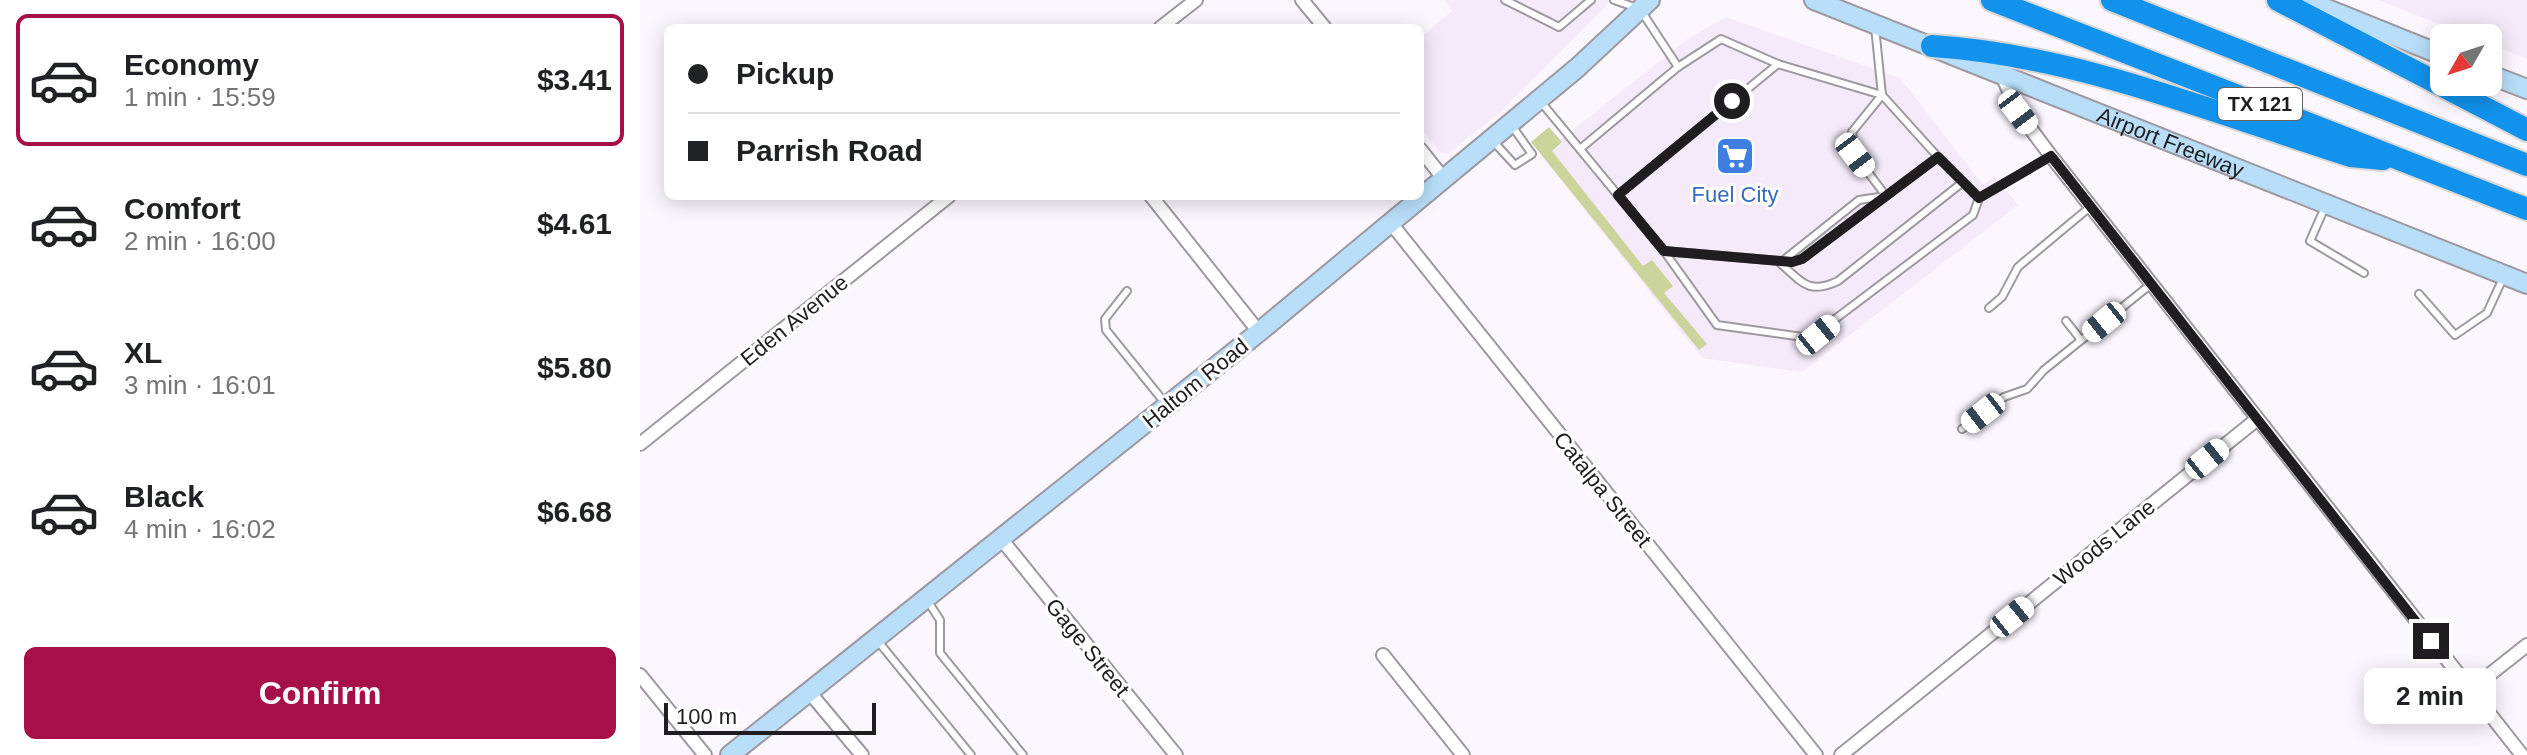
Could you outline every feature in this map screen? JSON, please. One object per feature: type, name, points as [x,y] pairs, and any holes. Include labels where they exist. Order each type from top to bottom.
[{"type":"highway","name":"TX 121","points":[[1992,0],[2527,209]]},
{"type":"highway","name":"TX 121","points":[[2112,0],[2527,165]]},
{"type":"highway","points":[[2278,0],[2527,130]]},
{"type":"highway","points":[[1932,46],[1980,49],[2080,71],[2351,156],[2404,160]]},
{"type":"main road","points":[[2305,0],[2430,50]]},
{"type":"main road","name":"Airport Freeway","points":[[1818,1],[2527,284]]},
{"type":"main road","name":"Haltom Road","points":[[1424,194],[1539,99],[1645,4]]},
{"type":"main road","points":[[2502,79],[2527,89]]},
{"type":"main road","name":"Haltom Road","points":[[730,755],[1002,540],[1416,200]]},
{"type":"street","points":[[1165,24],[1196,0]]},
{"type":"street","points":[[1302,0],[1322,24]]},
{"type":"street","points":[[2002,75],[2018,112],[2051,156],[2522,755]]},
{"type":"street","points":[[1424,154],[1443,178]]},
{"type":"street","name":"Eden Avenue","points":[[640,444],[944,200]]},
{"type":"street","points":[[1154,200],[1259,332]]},
{"type":"street","name":"Catalpa Street","points":[[1390,222],[1816,755]]},
{"type":"street","name":"Woods Lane","points":[[1841,755],[2256,420]]},
{"type":"street","name":"Gage Street","points":[[1002,540],[1176,755]]},
{"type":"street","points":[[2470,690],[2527,645]]},
{"type":"street","points":[[1383,655],[1463,755]]},
{"type":"street","points":[[640,675],[705,755]]},
{"type":"street","points":[[810,693],[862,755]]},
{"type":"lane","points":[[1505,0],[1559,27],[1591,0]]},
{"type":"lane","points":[[1614,0],[1645,4],[1678,67]]},
{"type":"lane","points":[[1875,24],[1882,95],[1852,132],[1855,155],[1886,196]]},
{"type":"lane","points":[[1580,149],[1678,67],[1721,39],[1778,64],[1882,95],[1979,198]]},
{"type":"lane","points":[[1618,195],[1778,64]]},
{"type":"lane","points":[[1539,99],[1664,251],[1717,325],[1810,338],[1973,215],[1979,198],[2051,156]]},
{"type":"lane","points":[[1490,139],[1515,165],[1530,157],[1532,154],[1509,123]]},
{"type":"lane","points":[[1664,251],[1780,263],[1802,259],[1938,157]]},
{"type":"lane","points":[[1780,263],[1811,288],[1830,285],[1963,182]]},
{"type":"lane","points":[[1780,263],[1859,200],[1886,196]]},
{"type":"lane","points":[[2327,204],[2310,241],[2364,273]]},
{"type":"lane","points":[[1989,308],[2002,297],[2018,267],[2090,207]]},
{"type":"lane","points":[[2419,294],[2455,335],[2487,313],[2505,275]]},
{"type":"lane","points":[[1962,429],[2004,397],[2027,389],[2081,340],[2150,285]]},
{"type":"lane","points":[[1127,291],[1105,319],[1106,330],[1167,406]]},
{"type":"lane","points":[[2066,321],[2081,340]]},
{"type":"lane","points":[[926,600],[940,620],[940,653],[1023,755]]},
{"type":"lane","points":[[877,640],[971,755]]},
{"type":"shaded area","points":[[1444,0],[1612,0],[1504,109],[1448,154],[1441,153],[1424,133],[1424,35],[1452,11]]},
{"type":"shaded area","points":[[2378,0],[2527,0],[2527,59],[2502,49],[2502,24],[2439,24]]},
{"type":"shaded area","points":[[1726,17],[1900,78],[1983,185],[1995,176],[2018,205],[1802,372],[1702,358],[1541,155],[1689,38]]},
{"type":"green space","points":[[1549,127],[1562,142],[1552,151],[1643,266],[1652,260],[1673,286],[1664,293],[1707,344],[1699,350],[1531,142]]},
{"type":"place","name":"Fuel City","points":[[1735,156]]},
{"type":"route","points":[[1732,101],[1618,195],[1664,251],[1792,262],[1802,259],[1938,157],[1979,198],[2051,156],[2431,641]]}]
